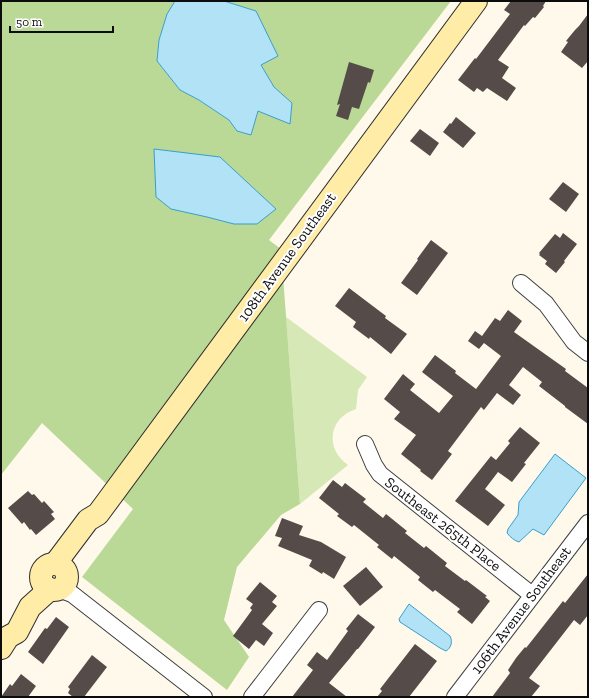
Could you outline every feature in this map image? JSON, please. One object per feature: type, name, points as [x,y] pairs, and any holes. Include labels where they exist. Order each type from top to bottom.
[{"type":"street","name":"108th Avenue Southeast","points":[[4,643],[6,626],[17,605],[33,585],[58,581],[96,528],[98,514],[476,1]]},
{"type":"street","points":[[520,283],[546,304],[574,342],[588,353]]},
{"type":"street","name":"Southeast 265th Place","points":[[365,444],[374,465],[380,474],[532,595]]},
{"type":"street","name":"106th Avenue Southeast","points":[[454,697],[588,523]]},
{"type":"street","points":[[58,581],[204,697]]},
{"type":"street","points":[[252,697],[320,610]]},
{"type":"green space","points":[[1,1],[175,1],[167,14],[159,40],[157,61],[180,90],[199,100],[229,120],[237,131],[251,135],[258,111],[292,103],[274,87],[261,65],[256,11],[224,1],[451,1],[269,240],[281,249],[300,504],[281,515],[237,567],[224,620],[249,657],[227,690],[82,577],[133,509],[42,423],[1,475]]},
{"type":"green space","points":[[286,317],[367,377],[358,390],[356,409],[347,413],[340,419],[335,426],[333,434],[333,443],[336,451],[348,465],[300,504]]},
{"type":"water","points":[[175,1],[224,1],[256,11],[278,56],[261,65],[274,87],[292,103],[290,124],[258,111],[251,135],[237,131],[229,120],[199,100],[180,90],[157,61],[159,40],[167,14]]},
{"type":"water","points":[[154,149],[220,157],[276,209],[257,224],[234,224],[171,209],[156,197]]},
{"type":"water","points":[[555,454],[586,478],[544,535],[533,529],[519,542],[507,533],[508,529],[518,515],[519,502]]},
{"type":"water","points":[[409,604],[450,636],[451,643],[448,650],[446,651],[440,648],[400,622],[399,619]]},
{"type":"building","points":[[511,1],[546,1],[543,6],[544,7],[535,18],[533,17],[525,26],[524,25],[498,60],[509,67],[502,78],[516,88],[507,101],[487,88],[483,92],[477,88],[474,92],[458,80],[510,14],[504,10]]},
{"type":"building","points":[[588,14],[588,61],[582,68],[561,52],[568,42],[566,41]]},
{"type":"building","points":[[349,62],[374,70],[370,83],[368,82],[359,109],[352,107],[348,120],[336,116],[340,104],[337,105]]},
{"type":"building","points":[[456,117],[476,133],[463,148],[443,132]]},
{"type":"building","points":[[420,129],[439,143],[430,156],[410,141]]},
{"type":"building","points":[[563,182],[579,194],[566,212],[549,199]]},
{"type":"building","points":[[563,233],[577,244],[556,273],[545,264],[547,261],[539,255],[539,253],[555,234],[560,238]]},
{"type":"building","points":[[431,240],[448,253],[417,295],[401,283]]},
{"type":"building","points":[[349,288],[407,334],[391,354],[370,337],[369,339],[353,327],[356,322],[335,306]]},
{"type":"building","points":[[508,310],[522,321],[514,332],[566,369],[565,371],[588,388],[588,424],[539,386],[542,382],[523,367],[509,385],[521,395],[513,405],[497,393],[484,410],[481,407],[448,451],[452,454],[432,480],[401,454],[416,435],[394,419],[400,412],[384,399],[403,374],[415,384],[410,390],[439,413],[453,396],[422,372],[435,355],[476,389],[501,356],[484,343],[479,349],[468,341],[475,331],[482,336],[495,318],[500,321]]},
{"type":"building","points":[[520,427],[540,443],[524,463],[526,464],[512,482],[498,472],[485,489],[505,505],[488,526],[455,501],[491,456],[496,460],[510,443],[508,441]]},
{"type":"building","points":[[333,480],[342,487],[345,483],[366,499],[363,502],[383,518],[386,514],[407,531],[405,533],[424,548],[426,546],[447,563],[445,566],[487,596],[485,597],[490,601],[472,624],[457,612],[460,609],[435,590],[433,592],[418,580],[420,577],[394,556],[392,559],[377,547],[379,545],[354,525],[352,527],[337,516],[339,514],[319,498]]},
{"type":"building","points":[[28,491],[32,495],[34,494],[42,503],[44,501],[54,512],[51,514],[55,519],[36,535],[24,522],[22,524],[8,508]]},
{"type":"building","points":[[282,518],[303,526],[299,535],[321,542],[346,557],[334,579],[309,566],[312,560],[278,546],[282,538],[275,536]]},
{"type":"building","points":[[366,567],[383,587],[360,606],[343,586]]},
{"type":"building","points":[[588,574],[588,615],[580,625],[574,620],[529,678],[540,686],[531,697],[492,697],[510,673],[508,670],[516,658],[525,647],[526,648],[563,601],[565,603]]},
{"type":"building","points":[[260,582],[277,596],[272,602],[277,606],[262,624],[273,633],[264,646],[256,640],[249,649],[233,636],[252,610],[250,608],[253,604],[246,599]]},
{"type":"building","points":[[358,614],[375,627],[329,683],[347,697],[292,697],[313,670],[307,665],[317,652],[327,660],[348,631],[346,629]]},
{"type":"building","points":[[56,617],[69,627],[43,664],[28,652],[45,628],[47,629]]},
{"type":"building","points":[[415,644],[437,661],[409,697],[377,697],[382,691],[380,689]]},
{"type":"building","points":[[92,655],[107,667],[84,697],[73,697],[68,693],[70,689],[68,687]]},
{"type":"building","points":[[21,674],[36,686],[28,697],[1,697],[10,684],[12,686]]}]
